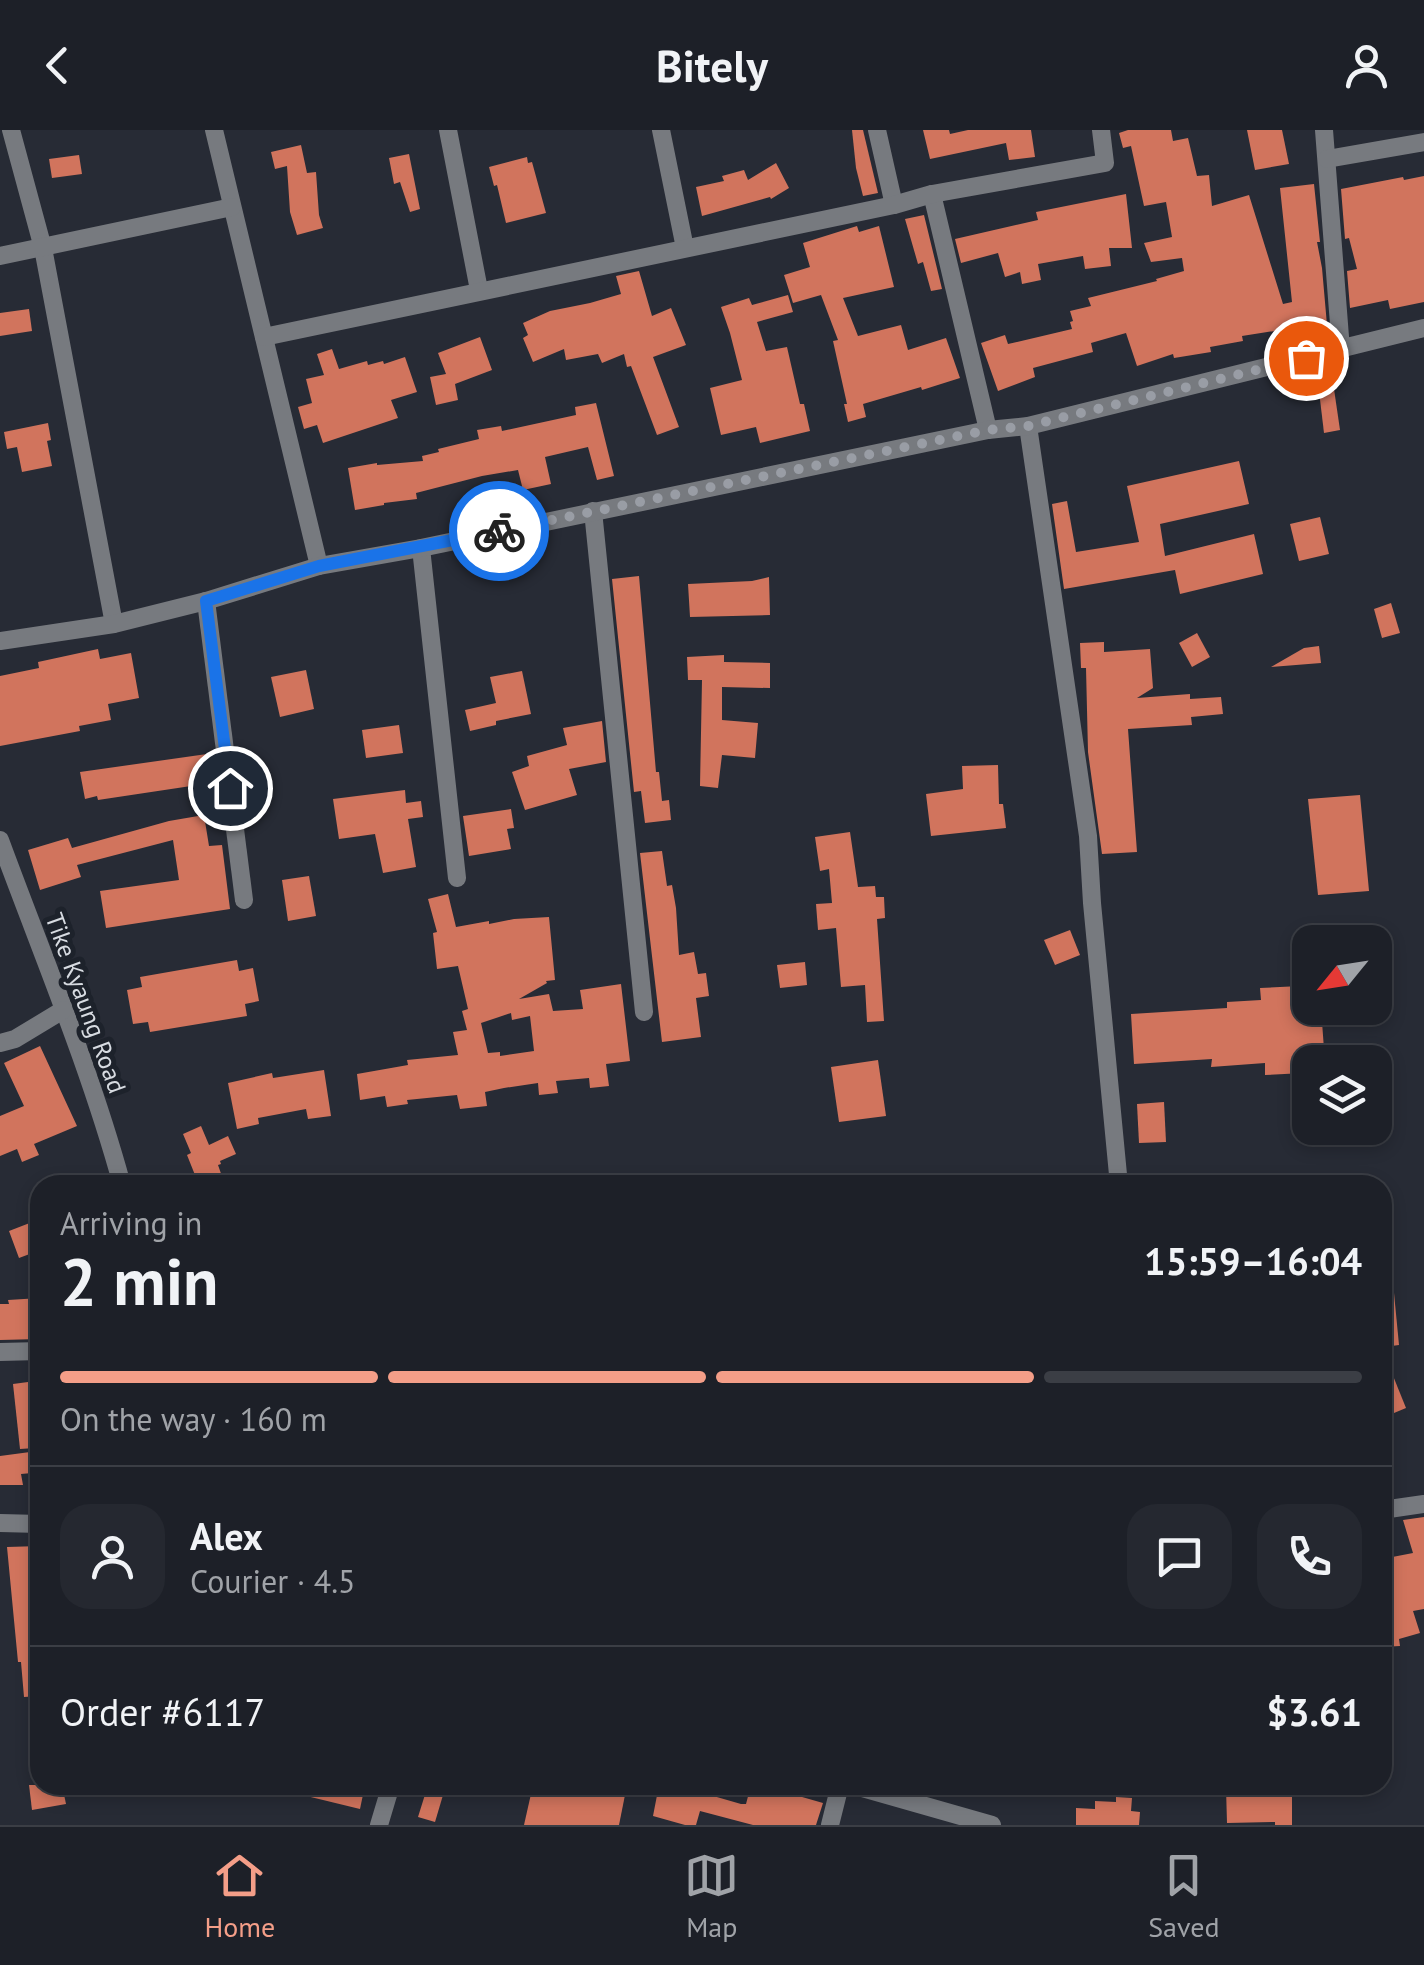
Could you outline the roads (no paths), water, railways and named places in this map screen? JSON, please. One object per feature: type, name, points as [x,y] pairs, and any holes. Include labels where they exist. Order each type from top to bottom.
[{"type":"street","points":[[11,130],[43,248],[114,624]]},
{"type":"street","points":[[214,130],[319,566]]},
{"type":"street","points":[[448,130],[479,290]]},
{"type":"street","points":[[662,130],[685,248]]},
{"type":"street","points":[[876,130],[894,204]]},
{"type":"street","points":[[264,337],[932,194],[1105,163],[1101,130]]},
{"type":"street","points":[[1324,130],[1341,350]]},
{"type":"street","points":[[1327,159],[1424,142]]},
{"type":"street","points":[[932,194],[988,430]]},
{"type":"street","points":[[0,256],[232,207]]},
{"type":"street","points":[[0,641],[114,624],[319,566],[988,430],[1028,426],[1424,328]]},
{"type":"street","points":[[1028,426],[1088,836],[1117,1175]]},
{"type":"street","points":[[593,511],[644,1012]]},
{"type":"street","points":[[422,548],[458,878]]},
{"type":"street","points":[[206,601],[244,900]]},
{"type":"street","name":"Tike Kyaung Road","points":[[0,840],[120,1175]]},
{"type":"street","points":[[0,1043],[15,1040],[63,1010]]},
{"type":"street","points":[[0,1352],[30,1350]]},
{"type":"street","points":[[1392,1509],[1424,1504]]},
{"type":"street","points":[[0,1524],[30,1524]]},
{"type":"street","points":[[379,1825],[387,1795]]},
{"type":"street","points":[[830,1825],[838,1795]]},
{"type":"street","points":[[887,1795],[992,1825]]}]
